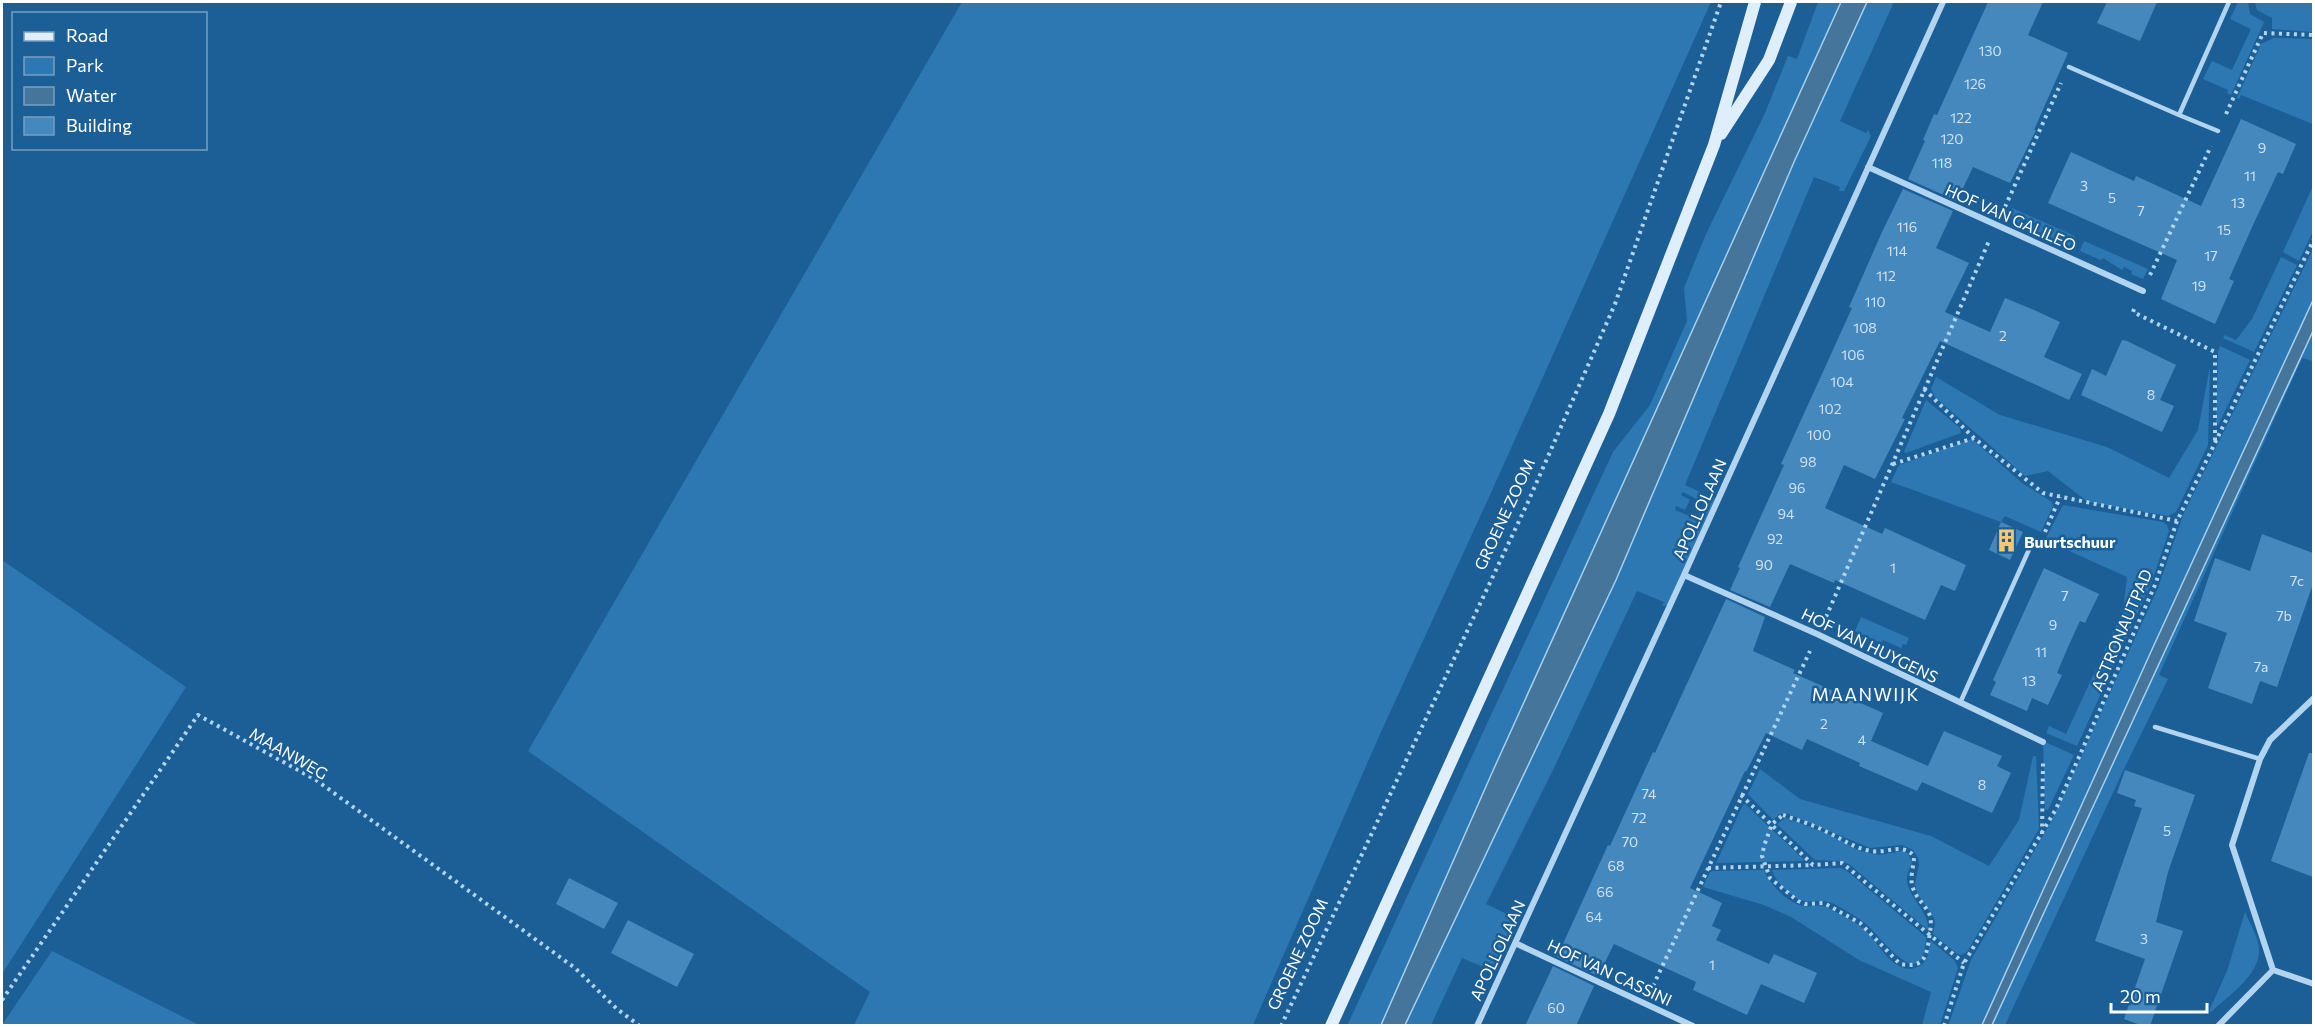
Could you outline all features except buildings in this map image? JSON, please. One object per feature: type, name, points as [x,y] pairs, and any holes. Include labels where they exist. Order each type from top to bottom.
[{"type":"main road","points":[[1331,1026],[1609,414],[1714,145],[1755,2]]},
{"type":"main road","points":[[1714,145],[1769,60],[1791,2]]},
{"type":"street","name":"APOLLOLAAN","points":[[1477,1026],[1943,2]]},
{"type":"street","name":"HOF VAN GALILEO","points":[[1868,167],[2143,291]]},
{"type":"street","name":"HOF VAN HUYGENS","points":[[1684,575],[1817,634],[2043,742]]},
{"type":"street","points":[[2273,970],[2232,845],[2260,759],[2270,740],[2313,698]]},
{"type":"street","name":"HOF VAN CASSINI","points":[[1515,943],[1693,1026]]},
{"type":"street","points":[[2273,970],[2313,984]]},
{"type":"street","points":[[2218,1026],[2273,970]]},
{"type":"lane","points":[[2179,115],[2229,2]]},
{"type":"lane","points":[[2069,67],[2218,131]]},
{"type":"lane","points":[[1960,703],[2032,543]]},
{"type":"lane","points":[[2155,727],[2260,759]]},
{"type":"path","name":"GROENE ZOOM","points":[[1281,1026],[1528,502],[1615,304],[1721,2]]},
{"type":"path","points":[[2215,443],[2215,352],[2133,312],[2263,33],[2313,35]]},
{"type":"path","points":[[1646,1004],[1817,634],[1996,226],[2069,67]]},
{"type":"path","name":"ASTRONAUTPAD","points":[[1944,1026],[1964,963],[2056,809],[2155,585],[2177,521],[2313,241]]},
{"type":"path","points":[[1924,389],[1974,438],[2043,493],[2177,521]]},
{"type":"path","points":[[1893,464],[1974,438]]},
{"type":"path","points":[[2032,543],[2042,539],[2060,497]]},
{"type":"path","name":"MAANWEG","points":[[2,1000],[198,715],[316,780],[575,968],[616,1009],[640,1026]]},
{"type":"path","points":[[2042,835],[2043,742]]},
{"type":"path","points":[[1741,795],[1813,865]]},
{"type":"path","points":[[1783,816],[1825,830],[1865,850],[1877,852],[1901,848],[1909,850],[1914,856],[1912,887],[1930,917],[1930,935],[1924,959],[1918,964],[1900,964],[1860,922],[1824,903],[1805,904],[1798,901],[1770,878],[1762,856],[1772,824],[1783,816]]},
{"type":"path","points":[[1708,868],[1842,863],[1964,963]]},
{"type":"green space","points":[[962,2],[1711,2],[1380,734],[1253,1025],[854,1025],[870,992],[528,751]]},
{"type":"green space","points":[[1818,2],[1841,2],[1491,775],[1381,1025],[1347,1026],[1613,452],[1650,405],[1687,321],[1684,288],[1706,234],[1765,113],[1788,56],[1797,59]]},
{"type":"green space","points":[[1867,2],[1894,2],[1840,121],[1866,133],[1868,130],[1871,136],[1844,191],[1839,191],[1840,187],[1814,177],[1685,485],[1711,497],[1712,494],[1715,499],[1668,605],[1662,606],[1664,602],[1637,591],[1553,770],[1486,904],[1517,919],[1493,971],[1462,958],[1431,1025],[1405,1026],[1616,580],[1794,162]],"holes":[[[1683,492],[1708,505],[1703,506],[1698,516],[1702,518],[1701,521],[1675,510],[1676,506],[1685,510],[1690,500],[1681,495]]]},
{"type":"green space","points":[[2238,2],[2248,2],[2250,14],[2264,22],[2231,95],[2227,93],[2228,90],[2203,79],[2212,61],[2232,70],[2251,29],[2230,19]]},
{"type":"green space","points":[[2255,2],[2313,2],[2313,32],[2272,29],[2272,18],[2257,10]]},
{"type":"green space","points":[[2274,38],[2313,39],[2313,124],[2241,95],[2239,99],[2237,98],[2261,44]]},
{"type":"green space","points":[[2313,186],[2313,231],[2299,261],[2283,252]]},
{"type":"green space","points":[[2012,208],[2075,236],[2070,246],[2007,218]]},
{"type":"green space","points":[[2084,241],[2148,269],[2143,279],[2131,274],[2132,271],[2124,267],[2122,270],[2103,258],[2101,260],[2080,251]]},
{"type":"green space","points":[[2313,249],[2313,300],[1982,1025],[1948,1026],[1971,960],[2051,822],[2158,588],[2183,515]]},
{"type":"green space","points":[[2281,257],[2297,265],[2254,352],[2223,338],[2225,335],[2236,340],[2252,319]]},
{"type":"green space","points":[[2313,331],[2313,361],[2302,358],[2159,675],[2168,679],[2005,1025],[1992,1026]]},
{"type":"green space","points":[[2220,346],[2250,360],[2218,425],[2216,422]]},
{"type":"green space","points":[[2210,366],[2208,445],[2176,512],[2168,516],[2088,502],[2048,471],[2025,476],[1935,397],[1931,389],[1936,377],[2000,415],[2107,447],[2169,478],[2198,430]]},
{"type":"green space","points":[[1926,400],[1960,428],[1961,433],[1906,453],[1904,452]]},
{"type":"green space","points":[[1972,439],[2022,483],[2052,502],[2053,506],[2041,532],[2005,516],[2001,522],[1891,482],[1899,465]]},
{"type":"green space","points":[[2063,505],[2163,522],[2169,531],[2151,584],[2077,746],[2046,733],[2049,726],[2066,734],[2123,611],[2127,577],[2045,540]]},
{"type":"green space","points":[[2,560],[186,687],[2,974]]},
{"type":"green space","points":[[1861,617],[1909,638],[1906,645],[1903,644],[1901,648],[1883,640],[1881,643],[1855,631]]},
{"type":"green space","points":[[2043,741],[2074,755],[2048,810],[2045,809]]},
{"type":"green space","points":[[2033,756],[2036,756],[2039,829],[1967,952],[1961,955],[1933,934],[1934,918],[1917,893],[1915,884],[1919,865],[1913,850],[1902,845],[1870,848],[1786,813],[1780,814],[1773,820],[1748,794],[1760,769],[1800,799],[1931,836],[1989,866],[2019,820]]},
{"type":"green space","points":[[1745,804],[1803,859],[1804,861],[1716,863]]},
{"type":"green space","points":[[1786,818],[1828,834],[1860,851],[1879,855],[1902,851],[1908,853],[1912,863],[1908,872],[1908,887],[1925,915],[1928,930],[1849,864],[1841,861],[1815,860],[1777,824]]},
{"type":"green space","points":[[1841,868],[1926,937],[1923,954],[1918,962],[1910,963],[1901,959],[1864,922],[1836,905],[1824,901],[1800,900],[1790,894],[1780,884],[1772,870]]},
{"type":"green space","points":[[1764,870],[1785,897],[1803,906],[1829,908],[1858,924],[1894,963],[1902,967],[1909,969],[1922,965],[1928,956],[1930,940],[1955,961],[1958,968],[1940,1025],[1922,1025],[1931,992],[1859,960],[1791,917],[1764,905],[1703,887],[1710,872],[1713,871]]},
{"type":"green space","points":[[2245,912],[2259,948],[2255,967],[2242,984],[2211,1012],[2209,1011],[2227,971]]},
{"type":"green space","points":[[52,951],[199,1025],[2,1025]]},
{"type":"water","points":[[1841,2],[1867,2],[1794,162],[1616,580],[1405,1025],[1381,1025],[1491,775]]},
{"type":"water","points":[[2313,300],[2313,331],[1992,1025],[1982,1025],[2154,645]]},
{"type":"place","name":"Buurtschuur","points":[[2006,541]]},
{"type":"district","name":"MAANWIJK","points":[[1866,694]]}]
